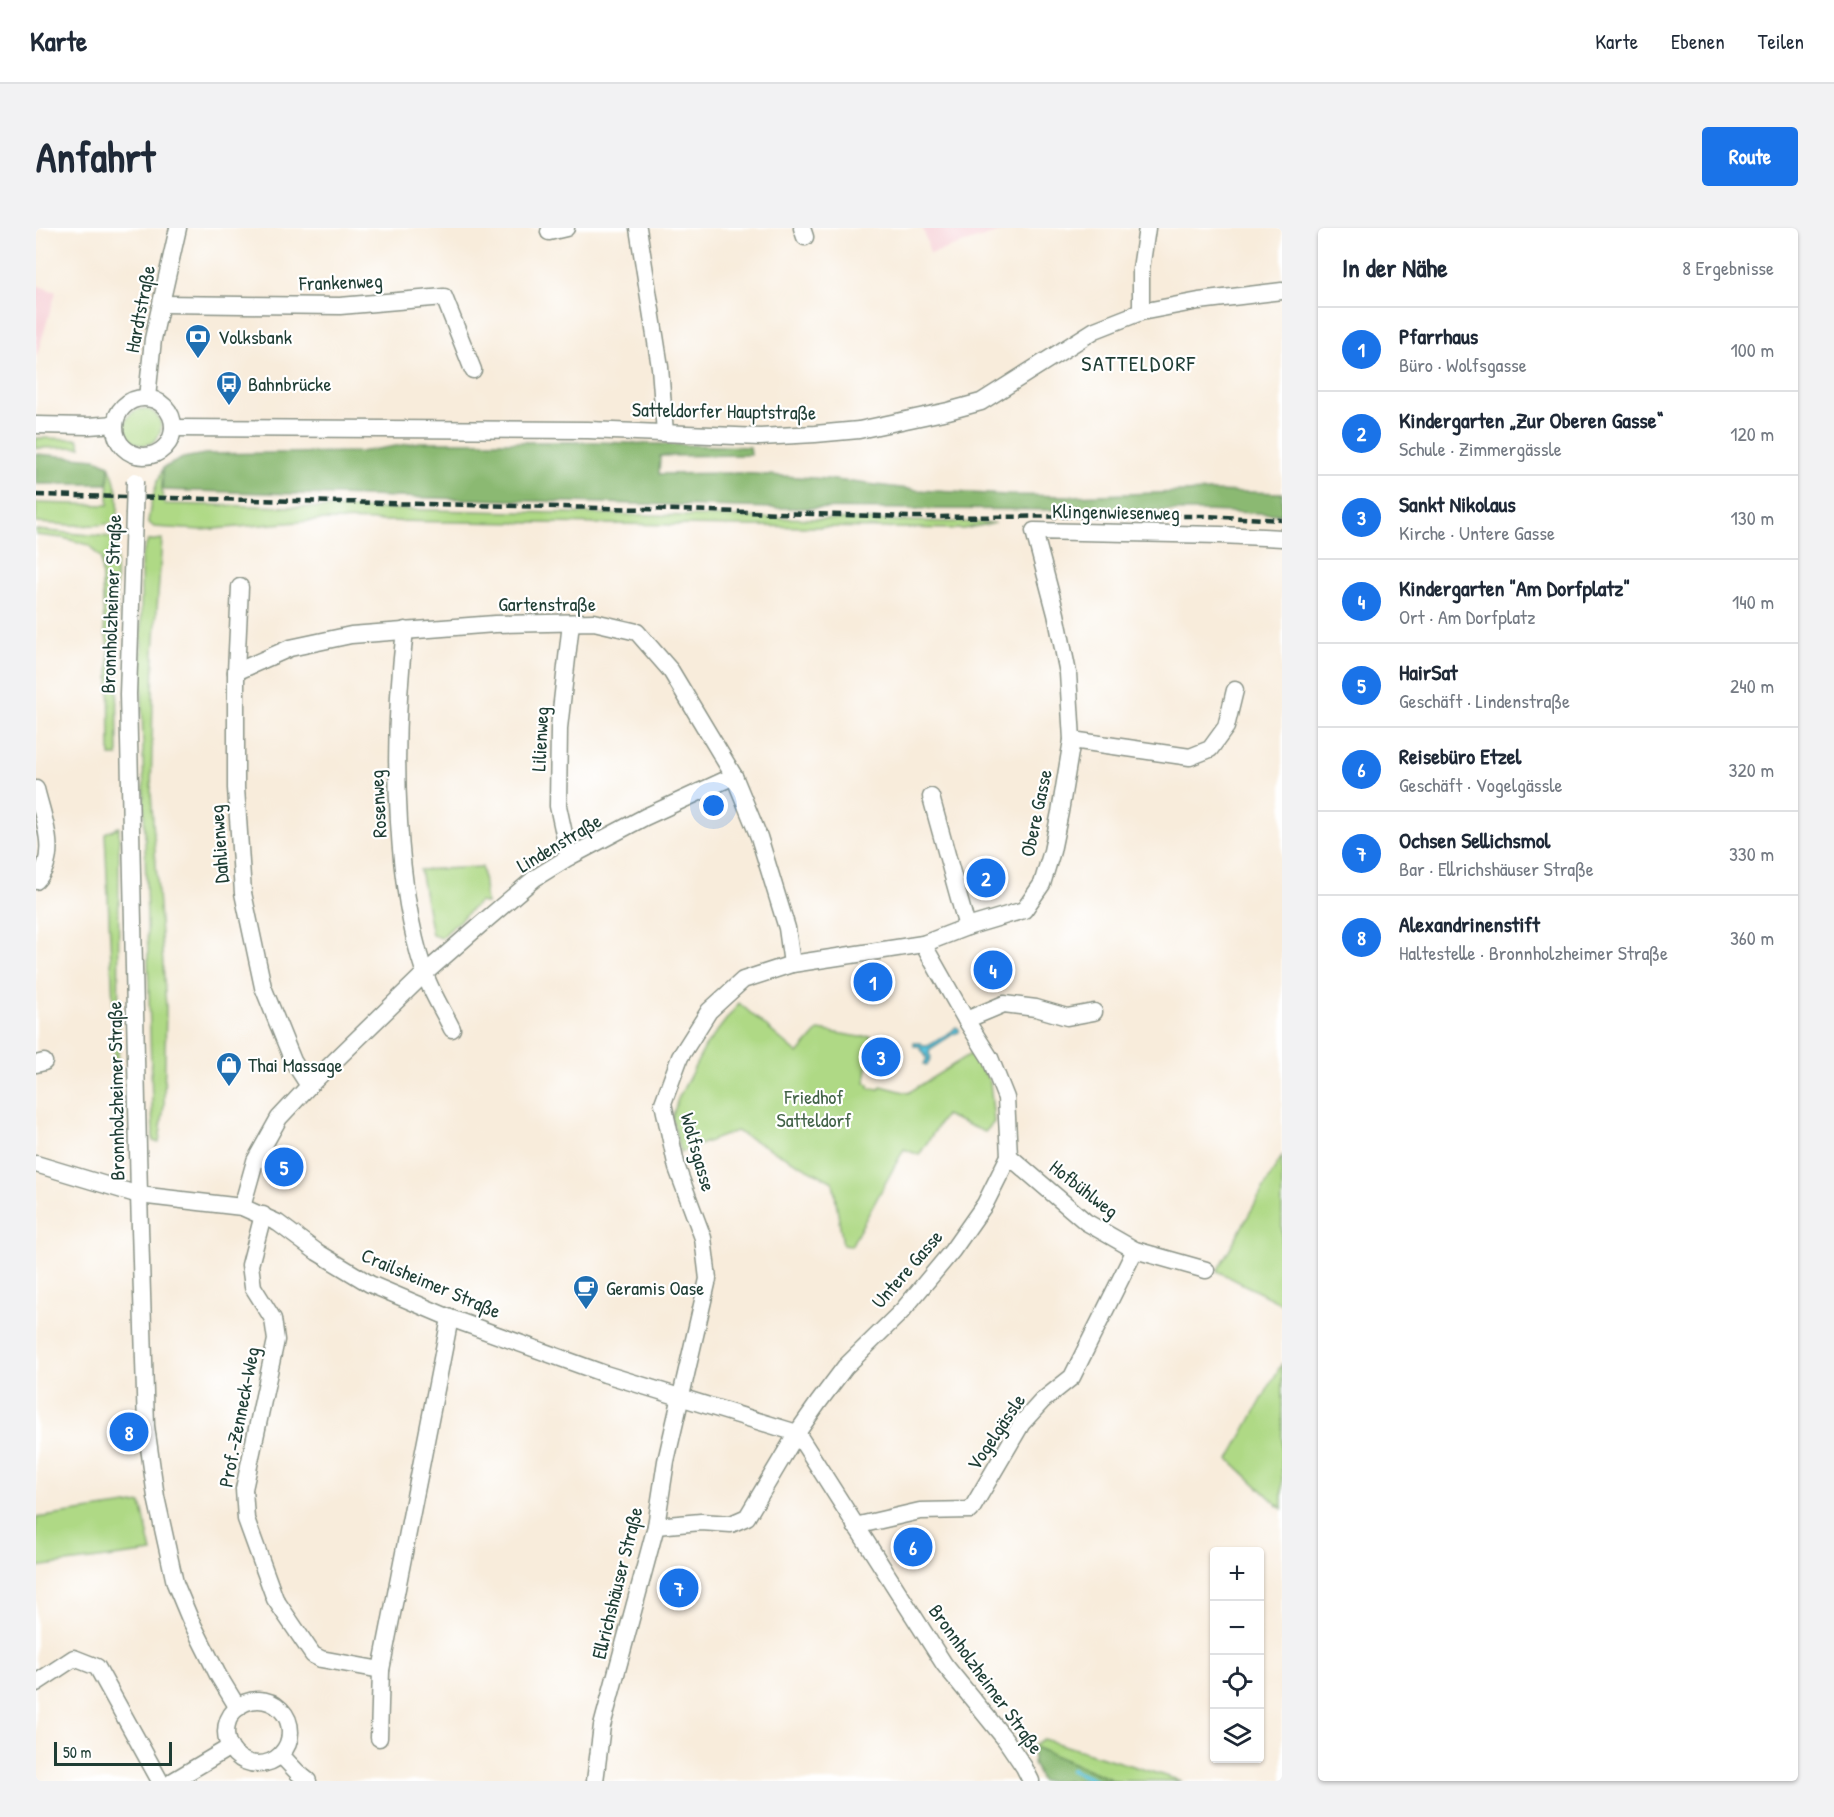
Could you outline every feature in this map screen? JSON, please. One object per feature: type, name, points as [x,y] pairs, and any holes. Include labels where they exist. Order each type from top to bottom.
[{"type":"street","name":"Hardtstraße","points":[[147,398],[153,339],[178,228]]},
{"type":"street","points":[[549,232],[566,228]]},
{"type":"street","points":[[638,228],[660,367],[665,433]]},
{"type":"street","points":[[1141,312],[1141,269],[1148,228]]},
{"type":"street","name":"Satteldorfer Hauptstraße","points":[[173,428],[588,430],[760,436],[815,435],[859,430],[981,402],[1095,330],[1141,312],[1282,291]]},
{"type":"street","name":"Frankenweg","points":[[162,304],[340,306],[444,297],[473,370]]},
{"type":"street","points":[[147,398],[161,404],[168,411],[173,428],[171,437],[160,451],[151,455],[139,456],[124,449],[118,442],[115,424],[117,416],[128,402],[147,398]]},
{"type":"street","points":[[36,425],[115,424]]},
{"type":"street","name":"Bronnholzheimer Straße","points":[[139,456],[135,481],[128,694],[146,1426],[156,1497],[175,1583],[218,1675],[238,1708]]},
{"type":"street","name":"Klingenwiesenweg","points":[[1056,614],[1034,531],[1282,538]]},
{"type":"street","name":"Dahlienweg","points":[[240,587],[236,672],[236,788],[243,892],[263,987],[293,1061],[309,1086]]},
{"type":"street","name":"Obere Gasse","points":[[923,944],[967,927],[1024,910],[1042,884],[1058,822],[1072,740],[1068,673],[1056,614]]},
{"type":"street","name":"Gartenstraße","points":[[236,672],[290,648],[351,634],[495,624],[594,622],[637,632],[671,671],[734,776],[759,837],[787,928],[792,964]]},
{"type":"street","name":"Lilienweg","points":[[569,857],[558,806],[558,795],[559,728],[571,623]]},
{"type":"street","name":"Rosenweg","points":[[405,630],[399,681],[396,765],[401,852],[410,921],[424,974]]},
{"type":"street","points":[[1072,740],[1190,757],[1210,749],[1226,727],[1235,690]]},
{"type":"street","name":"Lindenstraße","points":[[242,1207],[255,1161],[279,1118],[424,974],[535,878],[569,857],[645,818],[734,776]]},
{"type":"street","points":[[36,789],[49,842],[49,858],[42,875],[36,881]]},
{"type":"street","points":[[931,797],[967,927]]},
{"type":"street","points":[[923,944],[990,1058],[1006,1098],[1010,1156]]},
{"type":"street","name":"Wolfsgasse","points":[[680,1396],[708,1280],[703,1238],[677,1168],[663,1103],[680,1057],[709,1011],[742,980],[792,964],[923,944]]},
{"type":"street","points":[[424,974],[452,1029]]},
{"type":"street","points":[[966,1020],[1004,1004],[1036,1008],[1067,1017],[1094,1012]]},
{"type":"street","name":"Hofbühlweg","points":[[1010,1156],[1086,1222],[1135,1250],[1206,1270]]},
{"type":"street","name":"Untere Gasse","points":[[656,1526],[701,1522],[731,1524],[747,1517],[797,1433],[845,1367],[902,1311],[952,1251],[985,1204],[1010,1156]]},
{"type":"street","name":"Crailsheimer Straße","points":[[36,1164],[139,1195],[242,1207],[278,1223],[317,1252],[370,1284],[450,1318],[605,1374],[680,1396]]},
{"type":"street","name":"Prof.-Zenneck-Weg","points":[[263,1215],[250,1265],[253,1287],[273,1319],[276,1340],[244,1489],[246,1519],[276,1599],[313,1655],[321,1659],[381,1670]]},
{"type":"street","name":"Vogelgässle","points":[[855,1526],[920,1511],[971,1510],[1022,1423],[1042,1401],[1072,1377],[1135,1250]]},
{"type":"street","points":[[379,1738],[381,1670],[450,1318]]},
{"type":"street","points":[[680,1396],[797,1433]]},
{"type":"street","name":"Ellrichshäuser Straße","points":[[595,1781],[602,1726],[656,1526],[666,1461],[680,1396]]},
{"type":"street","name":"Bronnholzheimer Straße","points":[[797,1433],[944,1664],[1005,1739],[1025,1776]]},
{"type":"street","points":[[36,1683],[74,1658],[97,1667],[160,1781]]},
{"type":"street","points":[[267,1701],[284,1713],[289,1723],[290,1733],[288,1743],[281,1755],[265,1763],[255,1764],[236,1755],[230,1747],[227,1726],[231,1716],[238,1708],[247,1702],[267,1701]]},
{"type":"street","points":[[173,1781],[230,1747]]},
{"type":"street","points":[[281,1755],[308,1781]]},
{"type":"shaded area","points":[[923,228],[1012,228],[930,254]]},
{"type":"shaded area","points":[[36,285],[56,292],[36,358]]},
{"type":"green space","points":[[143,409],[156,414],[161,427],[156,440],[143,445],[130,440],[125,427],[130,414]]},
{"type":"green space","points":[[36,438],[78,439],[81,447],[36,448]]},
{"type":"green space","points":[[420,442],[596,442],[750,447],[751,455],[660,456],[659,474],[739,473],[827,479],[917,490],[1006,495],[1072,496],[1211,491],[1282,493],[1282,514],[1204,511],[774,508],[162,490],[163,468],[183,458],[205,454],[360,452]]},
{"type":"green space","points":[[36,454],[96,459],[109,465],[108,484],[36,484]]},
{"type":"green space","points":[[109,465],[118,500],[115,520],[102,525],[36,523],[36,503],[108,505]]},
{"type":"green space","points":[[163,468],[164,504],[995,523],[963,529],[322,520],[202,530],[154,527],[148,522],[149,515],[153,494]]},
{"type":"green space","points":[[36,530],[112,537],[116,540],[118,756],[110,756],[109,650],[104,626],[101,559],[89,545],[63,538],[36,535]]},
{"type":"green space","points":[[162,539],[154,651],[151,793],[166,1007],[164,1105],[159,1143],[153,1141],[143,777],[141,558],[148,541]]},
{"type":"green space","points":[[119,827],[118,1157],[115,1152],[113,1002],[105,833]]},
{"type":"green space","points":[[482,867],[486,903],[479,902],[441,938],[432,935],[420,870]]},
{"type":"green space","name":"Friedhof Satteldorf","points":[[739,1003],[798,1054],[819,1030],[860,1037],[871,1036],[865,1083],[869,1084],[869,1088],[880,1089],[881,1086],[908,1093],[972,1053],[990,1082],[994,1122],[985,1132],[945,1115],[919,1155],[904,1149],[851,1246],[843,1245],[833,1182],[736,1131],[681,1152],[672,1118],[678,1099],[705,1047]]},
{"type":"green space","points":[[1282,1156],[1282,1304],[1217,1271]]},
{"type":"green space","points":[[1282,1363],[1282,1509],[1229,1459]]},
{"type":"green space","points":[[141,1503],[152,1552],[36,1567],[36,1518]]},
{"type":"green space","points":[[1043,1739],[1182,1781],[1115,1781],[1032,1746]]},
{"type":"green space","points":[[1032,1746],[1115,1781],[1041,1781],[1033,1763]]},
{"type":"water","points":[[956,1027],[959,1032],[930,1049],[931,1057],[927,1065],[924,1064],[927,1058],[919,1046],[914,1046],[914,1043],[928,1046]]},
{"type":"waterway","points":[[1071,1770],[1096,1781]]},
{"type":"railway","points":[[36,495],[911,517],[1205,516],[1282,520]]},
{"type":"place","name":"Volksbank","points":[[198,360]]},
{"type":"place","name":"Bahnbrücke","points":[[229,407]]},
{"type":"place","name":"Kindergarten „Zur Oberen Gasse“","points":[[986,878]]},
{"type":"place","name":"Kindergarten \"Am Dorfplatz\"","points":[[993,970]]},
{"type":"place","name":"Pfarrhaus","points":[[873,982]]},
{"type":"place","name":"Sankt Nikolaus","points":[[881,1057]]},
{"type":"place","name":"Thai Massage","points":[[229,1088]]},
{"type":"place","name":"HairSat","points":[[284,1167]]},
{"type":"place","name":"Geramis Oase","points":[[586,1311]]},
{"type":"place","name":"Alexandrinenstift","points":[[129,1432]]},
{"type":"place","name":"Reisebüro Etzel","points":[[913,1547]]},
{"type":"place","name":"Ochsen Sellichsmol","points":[[679,1588]]},
{"type":"district","name":"SATTELDORF","points":[[1139,363]]}]
